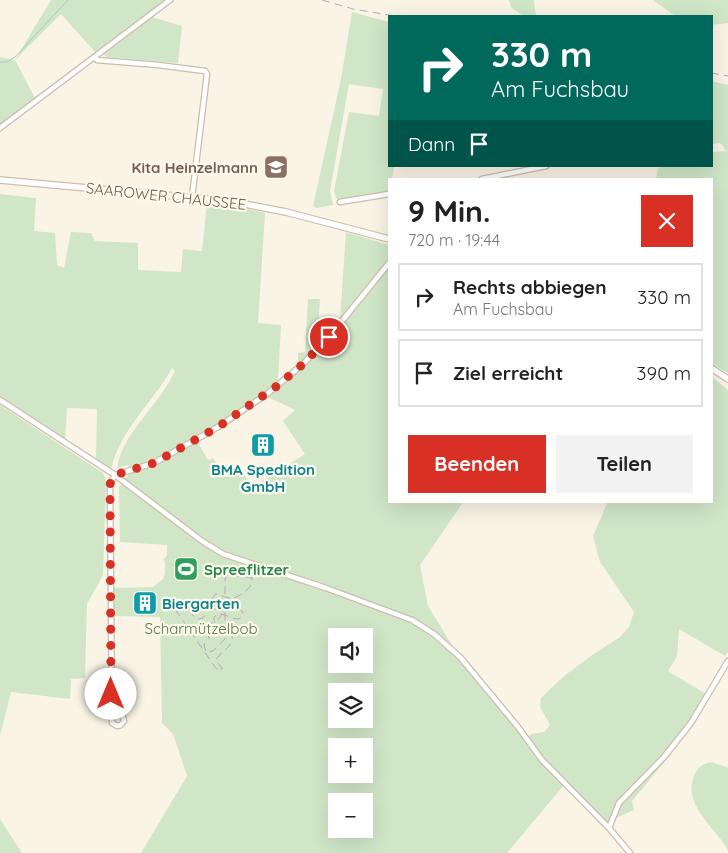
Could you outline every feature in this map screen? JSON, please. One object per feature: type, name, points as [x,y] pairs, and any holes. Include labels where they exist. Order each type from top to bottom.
[{"type":"main road","name":"SAAROWER CHAUSSEE","points":[[0,180],[252,204],[388,239]]},
{"type":"main road","points":[[713,369],[728,380]]},
{"type":"street","points":[[0,128],[170,0]]},
{"type":"street","points":[[94,57],[97,60],[205,71],[207,74],[192,197]]},
{"type":"street","points":[[487,178],[541,167]]},
{"type":"street","points":[[340,202],[388,194]]},
{"type":"street","points":[[112,706],[123,717],[124,721],[121,725],[117,726],[112,723],[110,484],[115,475],[154,463],[218,427],[267,394],[303,364],[329,337],[388,264]]},
{"type":"street","points":[[0,400],[115,475],[202,541],[223,554],[326,588],[412,620],[434,634],[460,657],[542,760],[609,828],[630,853]]},
{"type":"street","points":[[609,828],[619,803],[664,756],[691,723],[728,661]]},
{"type":"green space","points":[[51,0],[165,0],[96,53],[61,14],[15,60]]},
{"type":"green space","points":[[509,0],[534,0],[536,15],[522,15],[511,7]]},
{"type":"green space","points":[[653,0],[728,0],[728,23],[713,25],[713,15],[674,15]]},
{"type":"green space","points":[[352,12],[388,22],[388,167],[394,167],[392,178],[388,178],[388,191],[339,200],[336,198],[334,191],[349,112],[379,116],[383,89],[349,84],[330,191],[333,205],[316,208],[313,206],[341,79]]},
{"type":"green space","points":[[152,17],[182,26],[178,63],[106,57],[103,53]]},
{"type":"green space","points":[[0,57],[15,60],[36,100],[0,126]]},
{"type":"green space","points":[[713,81],[728,85],[728,151],[724,150],[720,143],[713,144]]},
{"type":"green space","points":[[728,151],[728,373],[713,364],[713,178],[656,178],[660,167],[713,167],[713,152]]},
{"type":"green space","name":"Scharmützelbob","points":[[0,194],[36,198],[34,231],[55,233],[57,265],[64,268],[71,232],[91,233],[95,241],[138,243],[138,270],[181,272],[183,249],[202,251],[207,203],[230,205],[265,213],[258,323],[281,325],[278,380],[298,364],[298,353],[305,352],[308,299],[320,299],[318,332],[323,338],[340,319],[346,232],[388,245],[388,503],[463,503],[420,565],[428,606],[461,660],[486,693],[564,785],[507,853],[141,853],[187,776],[173,734],[162,723],[160,617],[114,616],[114,588],[153,587],[163,579],[165,561],[163,560],[167,555],[167,545],[120,542],[119,487],[130,473],[128,465],[117,468],[126,442],[175,371],[172,368],[130,428],[122,441],[111,469],[96,461],[97,409],[67,408],[65,441],[0,397]],"holes":[[[268,397],[295,410],[283,421],[305,454],[253,487],[241,470],[225,477],[213,458],[208,460],[198,443]]]},
{"type":"green space","points":[[713,378],[728,390],[728,652],[725,656],[679,629],[677,656],[668,671],[706,694],[692,719],[667,750],[672,753],[632,801],[634,810],[607,822],[544,759],[529,737],[531,734],[544,732],[550,725],[540,707],[541,698],[564,676],[620,637],[629,627],[634,612],[600,562],[593,536],[607,503],[713,503]]},
{"type":"green space","points":[[0,405],[103,473],[106,482],[103,575],[87,604],[85,678],[71,679],[70,699],[11,692],[0,736]]},
{"type":"green space","points":[[712,762],[728,768],[728,850],[697,808],[691,789],[698,769],[702,765]]},
{"type":"green space","points":[[0,819],[22,853],[0,853]]},
{"type":"waterway","points":[[0,62],[7,62],[15,57],[68,0]]},
{"type":"railway","points":[[322,0],[353,9],[389,15]]},
{"type":"railway","points":[[713,73],[728,76]]},
{"type":"railway","points":[[168,599],[215,667],[219,671],[221,670],[222,668],[216,659],[229,646],[232,635],[229,630],[226,629],[223,628],[220,627],[216,625],[215,623],[214,620],[214,617],[222,614],[225,615],[228,616],[230,617],[237,619],[241,618],[243,613],[235,607],[228,606],[225,607],[222,607],[215,606],[211,600],[216,594],[218,594],[225,597],[227,597],[231,598],[240,595],[247,590],[252,578],[226,576],[225,580],[225,587],[225,594],[225,602],[225,609],[225,617],[225,624],[225,632],[225,639],[213,651],[206,652],[204,645],[209,638],[206,629],[210,624],[213,623],[216,621],[221,616],[222,614],[221,612],[215,609],[203,608],[201,608],[199,607],[193,610],[192,615],[198,619],[203,618],[206,614],[204,611],[202,608],[198,606],[195,605],[182,603],[178,602],[176,605],[178,607],[181,604],[178,602]]},
{"type":"place","name":"Kita Heinzelmann","points":[[276,167]]},
{"type":"place","name":"BMA Spedition GmbH","points":[[263,445]]},
{"type":"place","name":"Spreeflitzer","points":[[186,569]]},
{"type":"place","name":"Biergarten","points":[[145,603]]},
{"type":"route","points":[[111,694],[110,484],[112,478],[115,475],[154,463],[218,427],[277,386],[303,364],[329,337]]}]
